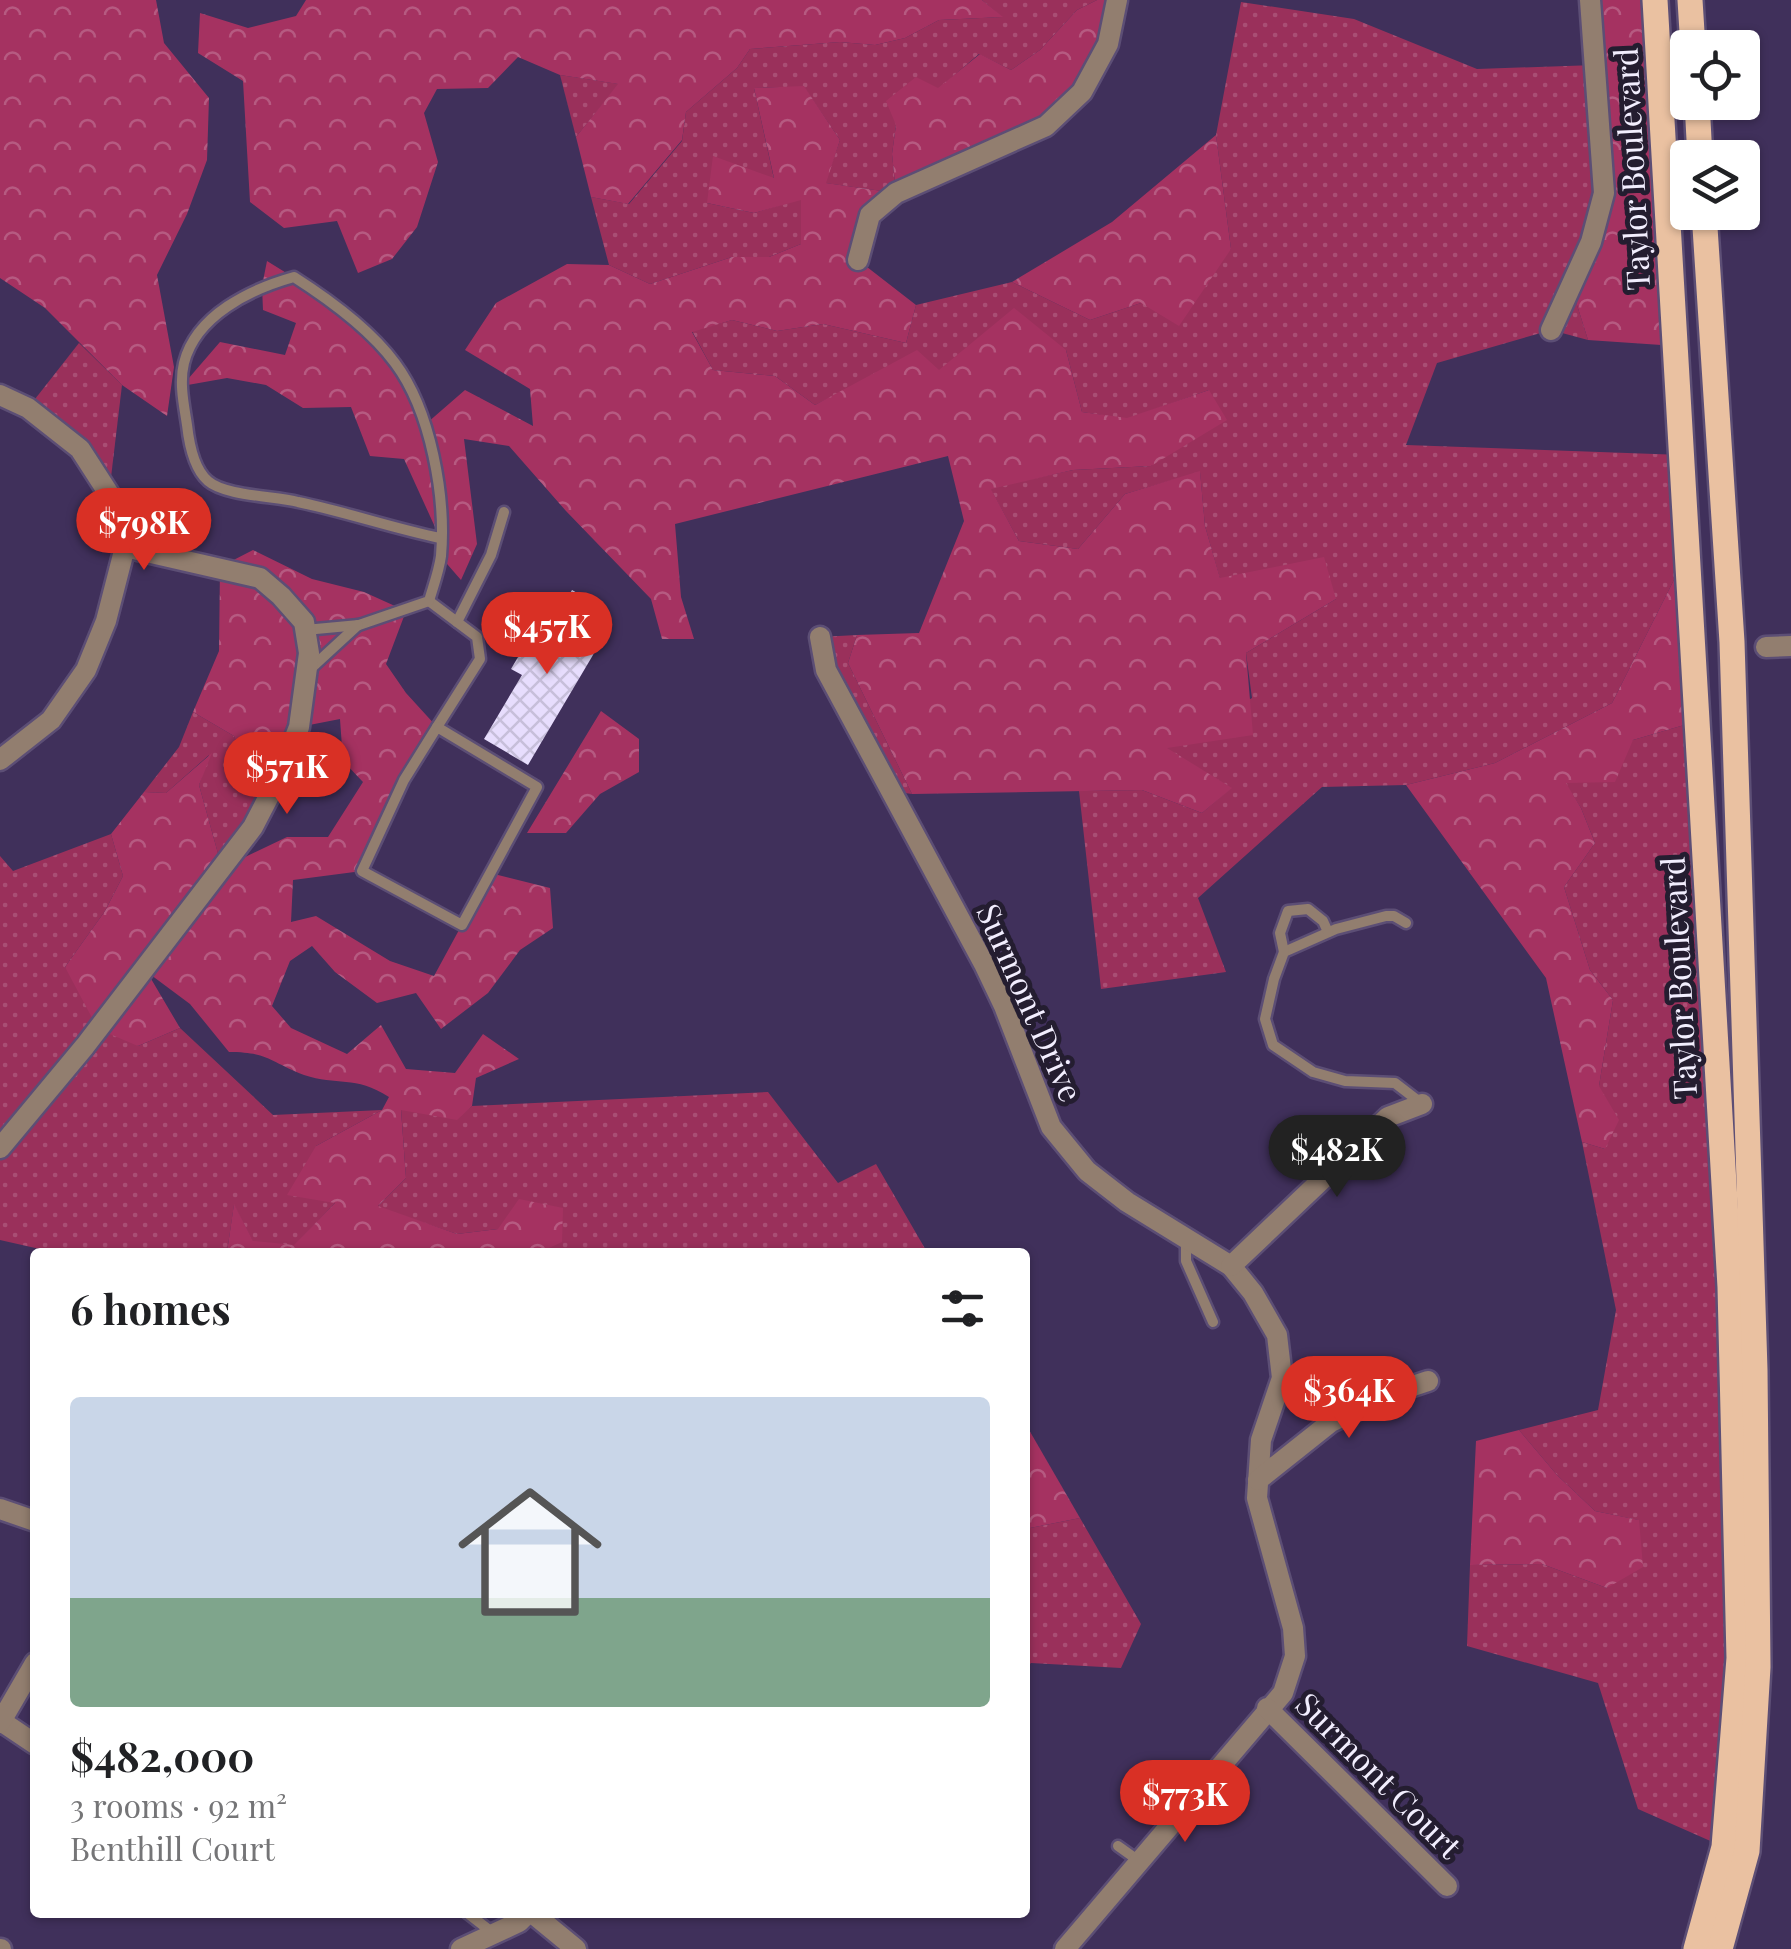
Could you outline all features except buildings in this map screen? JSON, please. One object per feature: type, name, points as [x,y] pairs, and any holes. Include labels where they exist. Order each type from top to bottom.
[{"type":"main road","name":"Taylor Boulevard","points":[[1655,0],[1730,1286],[1739,1658],[1724,1847],[1696,1949]]},
{"type":"main road","name":"Taylor Boulevard","points":[[1690,0],[1692,30]]},
{"type":"main road","name":"Taylor Boulevard","points":[[1705,230],[1732,642],[1755,1370],[1758,1667],[1747,1851],[1720,1949]]},
{"type":"street","points":[[858,260],[870,215],[896,193],[1046,126],[1082,92],[1108,44],[1117,0]]},
{"type":"street","points":[[1551,330],[1591,242],[1604,193],[1590,0]]},
{"type":"street","points":[[0,395],[28,408],[80,449],[109,494],[125,547],[106,620],[86,670],[51,720],[0,760]]},
{"type":"street","points":[[0,1148],[85,1046],[254,827],[299,727],[310,653],[304,622],[292,609],[260,578],[125,547]]},
{"type":"street","name":"Surmont Drive","points":[[820,637],[826,670],[1004,1006],[1051,1126],[1087,1171],[1127,1202],[1231,1266],[1253,1293],[1277,1335],[1282,1378],[1261,1440],[1256,1498],[1294,1628],[1295,1656],[1283,1693],[1064,1949]]},
{"type":"street","points":[[1766,646],[1791,646]]},
{"type":"street","points":[[1231,1266],[1388,1118],[1422,1104]]},
{"type":"street","points":[[1258,1480],[1331,1422],[1428,1381]]},
{"type":"street","points":[[0,1509],[30,1519]]},
{"type":"street","points":[[30,1671],[0,1722],[30,1741]]},
{"type":"street","name":"Surmont Court","points":[[1267,1708],[1447,1886]]},
{"type":"street","points":[[461,1949],[524,1918]]},
{"type":"street","points":[[537,1918],[576,1949]]},
{"type":"lane","points":[[430,601],[440,557],[440,538],[438,484],[426,424],[396,363],[348,316],[294,278],[262,286],[227,305],[195,340],[184,362],[182,386],[188,435],[198,468],[210,484],[440,538]]},
{"type":"lane","points":[[457,622],[491,554],[504,512]]},
{"type":"lane","points":[[430,601],[477,637],[480,660],[404,780],[362,871],[462,925],[538,787],[437,728]]},
{"type":"lane","points":[[305,630],[359,625],[430,601]]},
{"type":"lane","points":[[307,672],[359,625]]},
{"type":"lane","points":[[1328,932],[1322,920],[1308,909],[1288,911],[1280,933],[1284,952],[1264,1019],[1273,1045],[1312,1072],[1345,1081],[1395,1083],[1422,1104]]},
{"type":"lane","points":[[1284,952],[1328,932],[1386,916],[1406,923]]},
{"type":"lane","points":[[1186,1238],[1186,1261],[1212,1322]]},
{"type":"lane","points":[[1118,1846],[1139,1861]]},
{"type":"lane","points":[[473,1918],[492,1933]]},
{"type":"shaded area","points":[[982,0],[1097,0],[1077,10],[1040,50],[1011,70],[979,54],[896,125],[892,154],[896,193],[825,183],[840,140],[804,87],[754,88],[774,179],[707,203],[754,213],[801,199],[801,244],[769,257],[732,257],[650,284],[609,265],[591,197],[629,204],[682,141],[686,112],[737,68],[750,49],[840,42],[875,45],[905,38],[939,20],[1002,17]]},
{"type":"shaded area","points":[[1241,2],[1354,19],[1477,69],[1595,65],[1604,193],[1572,289],[1588,340],[1551,330],[1437,363],[1406,445],[1682,455],[1688,552],[1612,703],[1495,763],[1406,785],[1322,787],[1198,898],[1226,972],[1101,989],[1079,791],[1142,790],[1202,813],[1231,788],[1165,748],[1252,698],[1246,653],[1336,599],[1220,579],[1205,526],[1200,472],[1125,494],[1078,549],[1019,541],[990,488],[1073,470],[1151,466],[1209,390],[1127,419],[1082,412],[1066,350],[856,385],[815,405],[775,376],[713,370],[692,331],[732,320],[777,331],[823,324],[906,343],[916,305],[1012,282],[1090,320],[1141,303],[1231,249],[1216,135]]},
{"type":"shaded area","points":[[560,75],[619,84],[576,137]]},
{"type":"shaded area","points":[[79,343],[122,385],[109,494],[28,408]]},
{"type":"shaded area","points":[[857,635],[848,663],[912,794],[891,791],[820,637]]},
{"type":"shaded area","points":[[193,712],[234,736],[253,784],[281,773],[222,868],[199,785],[209,755],[166,793],[144,792],[179,747]]},
{"type":"shaded area","points":[[1698,721],[1739,1658],[1724,1847],[1638,1809],[1598,1683],[1467,1646],[1470,1565],[1542,1564],[1607,1588],[1638,1520],[1595,1511],[1557,1475],[1519,1430],[1598,1410],[1616,1310],[1582,1142],[1605,1149],[1599,1086],[1613,1000],[1590,970],[1564,887],[1595,843],[1581,808],[1565,783],[1633,740]]},
{"type":"shaded area","points":[[111,834],[123,876],[105,911],[65,967],[138,1046],[180,1028],[273,1115],[382,1110],[316,1146],[335,1203],[294,1246],[253,1242],[234,1205],[228,1248],[35,1248],[0,1240],[0,856],[13,871]]},
{"type":"shaded area","points":[[768,1092],[838,1183],[876,1164],[925,1248],[549,1248],[562,1241],[498,1229],[457,1234],[377,1207],[406,1178],[401,1109],[456,1119],[472,1106]]},
{"type":"shaded area","points":[[1080,1518],[1141,1624],[1121,1668],[1030,1664],[1030,1528]]},
{"type":"green space","points":[[0,0],[156,0],[164,43],[209,98],[207,160],[187,214],[157,275],[174,367],[167,416],[122,385],[45,308],[0,278]]},
{"type":"green space","points":[[306,0],[982,0],[1003,17],[939,20],[905,38],[875,45],[840,42],[750,49],[737,68],[686,112],[682,140],[628,204],[591,197],[576,137],[618,84],[560,75],[518,57],[488,88],[437,89],[424,113],[438,162],[417,227],[392,259],[358,273],[337,221],[284,228],[250,202],[243,81],[198,53],[200,13],[248,28],[296,16]]},
{"type":"green space","points":[[1097,0],[1117,0],[1108,44],[1046,126],[870,215],[858,260],[916,305],[906,343],[823,324],[777,331],[732,320],[692,332],[713,370],[775,376],[815,405],[917,350],[939,370],[1014,308],[1066,350],[1082,412],[1127,418],[1209,390],[1227,420],[1151,466],[1073,470],[991,489],[1019,541],[1078,549],[1125,494],[1200,471],[1205,526],[1220,578],[1324,557],[1336,599],[1246,653],[1253,735],[1167,748],[1232,788],[1202,813],[1142,790],[912,794],[848,663],[857,635],[919,633],[964,521],[948,456],[675,524],[681,597],[694,639],[662,639],[651,599],[509,446],[464,439],[477,544],[461,580],[441,557],[440,538],[404,459],[370,456],[351,407],[303,408],[266,385],[227,378],[182,386],[220,342],[285,355],[296,323],[263,310],[267,261],[317,292],[395,363],[427,423],[465,390],[533,426],[530,389],[465,350],[496,303],[567,264],[609,265],[650,284],[732,257],[769,257],[801,244],[801,200],[754,213],[707,203],[713,156],[774,178],[754,88],[804,86],[840,140],[826,183],[896,193],[892,154],[896,125],[886,101],[916,77],[938,88],[980,54],[1011,70],[1040,50],[1077,10]]},
{"type":"green space","points":[[1590,0],[1655,0],[1676,346],[1588,340],[1572,289],[1604,193]]},
{"type":"green space","points":[[1216,135],[1231,249],[1179,326],[1141,303],[1090,320],[1012,282],[1112,222]]},
{"type":"green space","points":[[253,550],[312,579],[364,592],[406,611],[386,664],[437,727],[362,871],[293,880],[291,922],[316,916],[390,961],[434,976],[490,873],[550,888],[553,928],[520,950],[488,993],[441,1029],[416,993],[377,1003],[335,972],[312,946],[290,961],[272,1006],[291,1028],[347,1054],[381,1025],[406,1069],[455,1073],[483,1034],[519,1059],[476,1078],[472,1106],[457,1120],[401,1110],[406,1178],[378,1206],[457,1234],[498,1229],[519,1199],[563,1208],[562,1242],[549,1248],[228,1248],[234,1204],[253,1241],[294,1245],[335,1203],[287,1195],[316,1146],[382,1110],[389,1097],[356,1083],[304,1075],[261,1056],[229,1052],[190,1004],[147,972],[180,1028],[138,1046],[98,1029],[65,967],[105,911],[123,876],[111,834],[144,792],[166,793],[212,753],[199,785],[222,868],[287,837],[328,837],[363,782],[343,761],[340,719],[299,727],[281,773],[253,784],[234,736],[193,712],[219,651],[220,567]]},
{"type":"green space","points":[[1688,552],[1698,721],[1633,740],[1615,782],[1566,783],[1595,843],[1564,887],[1590,970],[1613,1000],[1599,1086],[1619,1120],[1605,1149],[1582,1142],[1546,978],[1406,785],[1495,763],[1612,703]]},
{"type":"green space","points":[[601,711],[639,739],[639,772],[600,794],[566,833],[527,833]]},
{"type":"green space","points":[[1519,1430],[1557,1475],[1595,1511],[1639,1520],[1643,1567],[1607,1588],[1542,1564],[1470,1565],[1476,1441]]},
{"type":"green space","points":[[1030,1432],[1080,1518],[1030,1528]]}]
